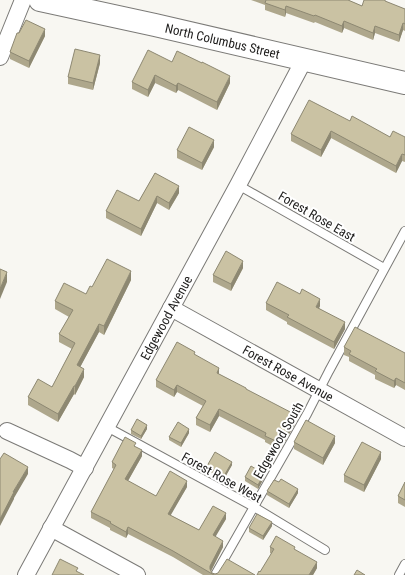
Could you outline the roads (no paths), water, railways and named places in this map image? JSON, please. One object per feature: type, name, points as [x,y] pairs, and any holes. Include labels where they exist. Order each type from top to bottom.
[{"type":"main road","name":"North Columbus Street","points":[[40,0],[405,83]]},
{"type":"street","points":[[0,56],[23,0]]},
{"type":"street","name":"Edgewood Avenue","points":[[26,575],[238,185],[304,60]]},
{"type":"street","name":"Forest Rose Avenue","points":[[171,308],[405,438]]},
{"type":"street","points":[[3,429],[85,468]]},
{"type":"street","points":[[51,528],[137,575]]},
{"type":"lane","name":"Forest Rose East","points":[[238,185],[384,268]]},
{"type":"lane","name":"Edgewood South","points":[[215,575],[307,414],[405,231]]},
{"type":"lane","name":"Forest Rose West","points":[[107,426],[254,507],[325,550]]},
{"type":"lane","points":[[399,575],[405,564]]}]
